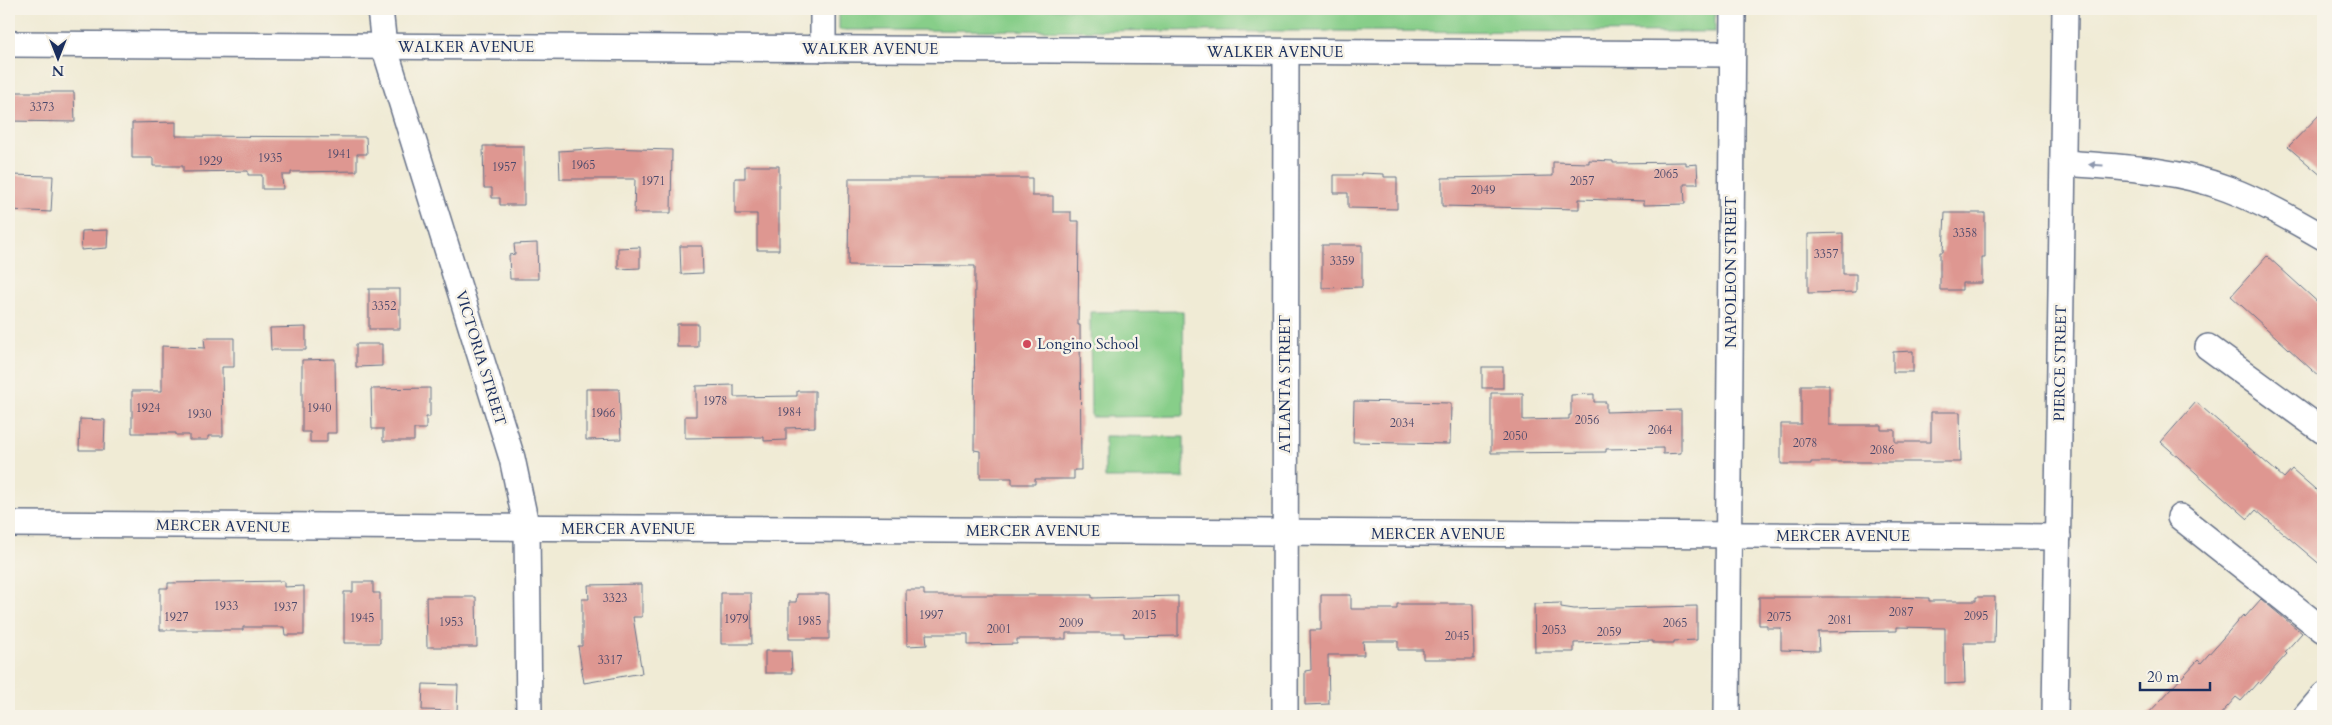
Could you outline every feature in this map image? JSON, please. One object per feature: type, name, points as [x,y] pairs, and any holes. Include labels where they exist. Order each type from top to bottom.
[{"type":"street","name":"VICTORIA STREET","points":[[380,9],[384,46],[512,458],[527,528],[530,716]]},
{"type":"street","points":[[823,9],[823,49]]},
{"type":"street","name":"NAPOLEON STREET","points":[[1727,716],[1733,9]]},
{"type":"street","name":"PIERCE STREET","points":[[2055,716],[2066,9]]},
{"type":"street","name":"WALKER AVENUE","points":[[9,44],[1732,54]]},
{"type":"street","name":"ATLANTA STREET","points":[[1284,716],[1286,52]]},
{"type":"street","points":[[2063,162],[2174,174],[2227,188],[2275,209],[2323,237]]},
{"type":"street","points":[[2208,347],[2323,431]]},
{"type":"street","points":[[2180,517],[2323,630]]},
{"type":"street","name":"MERCER AVENUE","points":[[9,524],[2058,537]]},
{"type":"street","points":[[2306,716],[2323,696]]},
{"type":"green space","points":[[839,9],[1715,9],[1715,32],[839,30]]},
{"type":"green space","points":[[1183,311],[1184,416],[1091,417],[1090,312]]},
{"type":"green space","points":[[1105,436],[1184,437],[1184,478],[1105,478]]},
{"type":"building","points":[[9,92],[74,92],[75,122],[9,121]]},
{"type":"building","points":[[2323,111],[2323,177],[2288,147]]},
{"type":"building","points":[[176,122],[176,136],[366,137],[367,154],[357,154],[357,171],[291,172],[291,175],[282,175],[283,189],[262,189],[262,175],[248,175],[248,171],[183,172],[183,166],[153,166],[153,158],[132,158],[132,123]]},
{"type":"building","points":[[483,146],[524,146],[524,205],[500,205],[500,198],[492,198],[492,188],[484,188]]},
{"type":"building","points":[[606,148],[672,150],[671,213],[634,213],[635,179],[560,179],[559,151]]},
{"type":"building","points":[[1589,160],[1613,161],[1613,163],[1686,162],[1686,165],[1697,164],[1698,184],[1684,184],[1685,204],[1644,205],[1644,201],[1579,199],[1579,209],[1442,206],[1442,178],[1553,176],[1553,162],[1589,163]]},
{"type":"building","points":[[745,166],[779,166],[779,250],[757,250],[757,214],[735,214],[735,178],[745,178]]},
{"type":"building","points":[[1361,173],[1384,174],[1384,177],[1397,177],[1397,209],[1348,208],[1348,193],[1334,193],[1334,175],[1361,175]]},
{"type":"building","points":[[9,175],[53,176],[51,212],[9,210]]},
{"type":"building","name":"Longino School","points":[[849,178],[1032,178],[1032,196],[1053,196],[1053,212],[1071,212],[1071,221],[1079,221],[1078,325],[1080,325],[1081,470],[1074,470],[1074,479],[1035,479],[1035,484],[1012,484],[1012,478],[980,478],[980,451],[974,450],[975,266],[848,265]]},
{"type":"building","points":[[1945,213],[1985,213],[1985,257],[1982,257],[1982,283],[1962,283],[1962,290],[1940,290],[1940,252],[1943,252]]},
{"type":"building","points":[[108,230],[107,248],[81,250],[82,231]]},
{"type":"building","points":[[1843,233],[1843,274],[1856,274],[1856,292],[1808,293],[1808,234]]},
{"type":"building","points":[[537,243],[538,279],[510,279],[509,255],[515,254],[514,244]]},
{"type":"building","points":[[1322,245],[1362,245],[1362,287],[1322,288]]},
{"type":"building","points":[[680,246],[702,246],[703,273],[681,274]]},
{"type":"building","points":[[640,247],[640,268],[618,269],[618,248]]},
{"type":"building","points":[[2267,256],[2323,307],[2323,380],[2231,296]]},
{"type":"building","points":[[369,289],[400,289],[400,329],[369,329]]},
{"type":"building","points":[[677,324],[698,324],[698,347],[677,347]]},
{"type":"building","points":[[306,327],[306,350],[271,350],[270,328]]},
{"type":"building","points":[[204,338],[234,338],[234,367],[222,367],[223,436],[208,436],[208,440],[189,440],[189,435],[176,435],[176,433],[132,433],[132,391],[162,391],[162,346],[205,348]]},
{"type":"building","points":[[356,344],[382,344],[382,366],[356,367]]},
{"type":"building","points":[[1913,351],[1913,372],[1893,372],[1893,352]]},
{"type":"building","points":[[335,359],[336,433],[327,433],[327,442],[310,442],[310,432],[302,432],[302,360]]},
{"type":"building","points":[[1482,367],[1503,367],[1503,388],[1482,388]]},
{"type":"building","points":[[734,385],[734,397],[797,396],[797,391],[815,391],[815,427],[786,428],[786,440],[764,441],[764,437],[685,438],[685,416],[696,416],[696,386]]},
{"type":"building","points":[[1801,385],[1829,385],[1829,425],[1881,425],[1881,430],[1895,430],[1895,442],[1931,442],[1931,412],[1960,412],[1961,462],[1811,462],[1811,464],[1781,464],[1781,424],[1801,424]]},
{"type":"building","points":[[430,388],[430,417],[426,417],[426,429],[414,429],[414,441],[383,441],[383,429],[372,429],[371,389]]},
{"type":"building","points":[[586,389],[619,389],[621,439],[586,440]]},
{"type":"building","points":[[1491,393],[1523,393],[1523,420],[1569,419],[1569,415],[1571,415],[1571,395],[1594,394],[1594,402],[1606,402],[1606,412],[1681,410],[1681,453],[1663,454],[1663,448],[1606,449],[1606,452],[1491,453]]},
{"type":"building","points":[[1354,401],[1451,403],[1450,444],[1353,442]]},
{"type":"building","points":[[2196,402],[2284,478],[2292,469],[2323,496],[2323,567],[2256,510],[2248,519],[2161,442]]},
{"type":"building","points":[[80,419],[105,420],[104,450],[79,450]]},
{"type":"building","points":[[284,581],[284,587],[304,586],[304,635],[285,635],[284,627],[243,627],[243,630],[160,630],[160,588],[168,588],[168,583]]},
{"type":"building","points":[[353,582],[373,582],[373,593],[380,593],[380,643],[344,643],[344,592],[353,592]]},
{"type":"building","points":[[642,584],[642,617],[633,617],[642,673],[584,683],[578,646],[582,646],[582,599],[589,599],[588,585]]},
{"type":"building","points":[[906,590],[924,590],[924,595],[1092,595],[1092,598],[1178,596],[1178,636],[1124,637],[1124,633],[1066,633],[1066,639],[1017,639],[1017,644],[968,645],[968,634],[926,634],[927,645],[907,646]]},
{"type":"building","points":[[721,593],[751,593],[752,644],[721,644]]},
{"type":"building","points":[[797,594],[829,594],[829,639],[789,639],[789,602],[796,602]]},
{"type":"building","points":[[1321,595],[1351,595],[1351,609],[1397,609],[1397,604],[1473,604],[1474,659],[1423,659],[1423,650],[1398,650],[1398,641],[1363,641],[1364,655],[1328,655],[1329,704],[1305,705],[1305,671],[1311,670],[1310,630],[1321,630]]},
{"type":"building","points":[[426,597],[476,597],[477,647],[427,647]]},
{"type":"building","points":[[1759,597],[1883,597],[1929,598],[1929,601],[1976,601],[1976,597],[1995,597],[1994,643],[1964,643],[1965,683],[1945,684],[1945,628],[1897,627],[1897,631],[1818,632],[1819,651],[1781,650],[1781,628],[1767,628],[1767,625],[1759,625]]},
{"type":"building","points":[[2261,599],[2302,633],[2285,652],[2287,654],[2260,684],[2258,682],[2241,701],[2236,697],[2219,716],[2146,716],[2198,660],[2201,663],[2243,615],[2245,617]]},
{"type":"building","points":[[1561,603],[1561,607],[1574,609],[1697,606],[1697,640],[1674,641],[1674,643],[1653,643],[1653,641],[1574,643],[1574,652],[1535,652],[1534,604]]},
{"type":"building","points":[[765,651],[791,651],[792,673],[765,673]]},
{"type":"building","points":[[423,684],[458,685],[457,711],[422,710]]},
{"type":"place","name":"Longino School","points":[[1027,344]]}]
